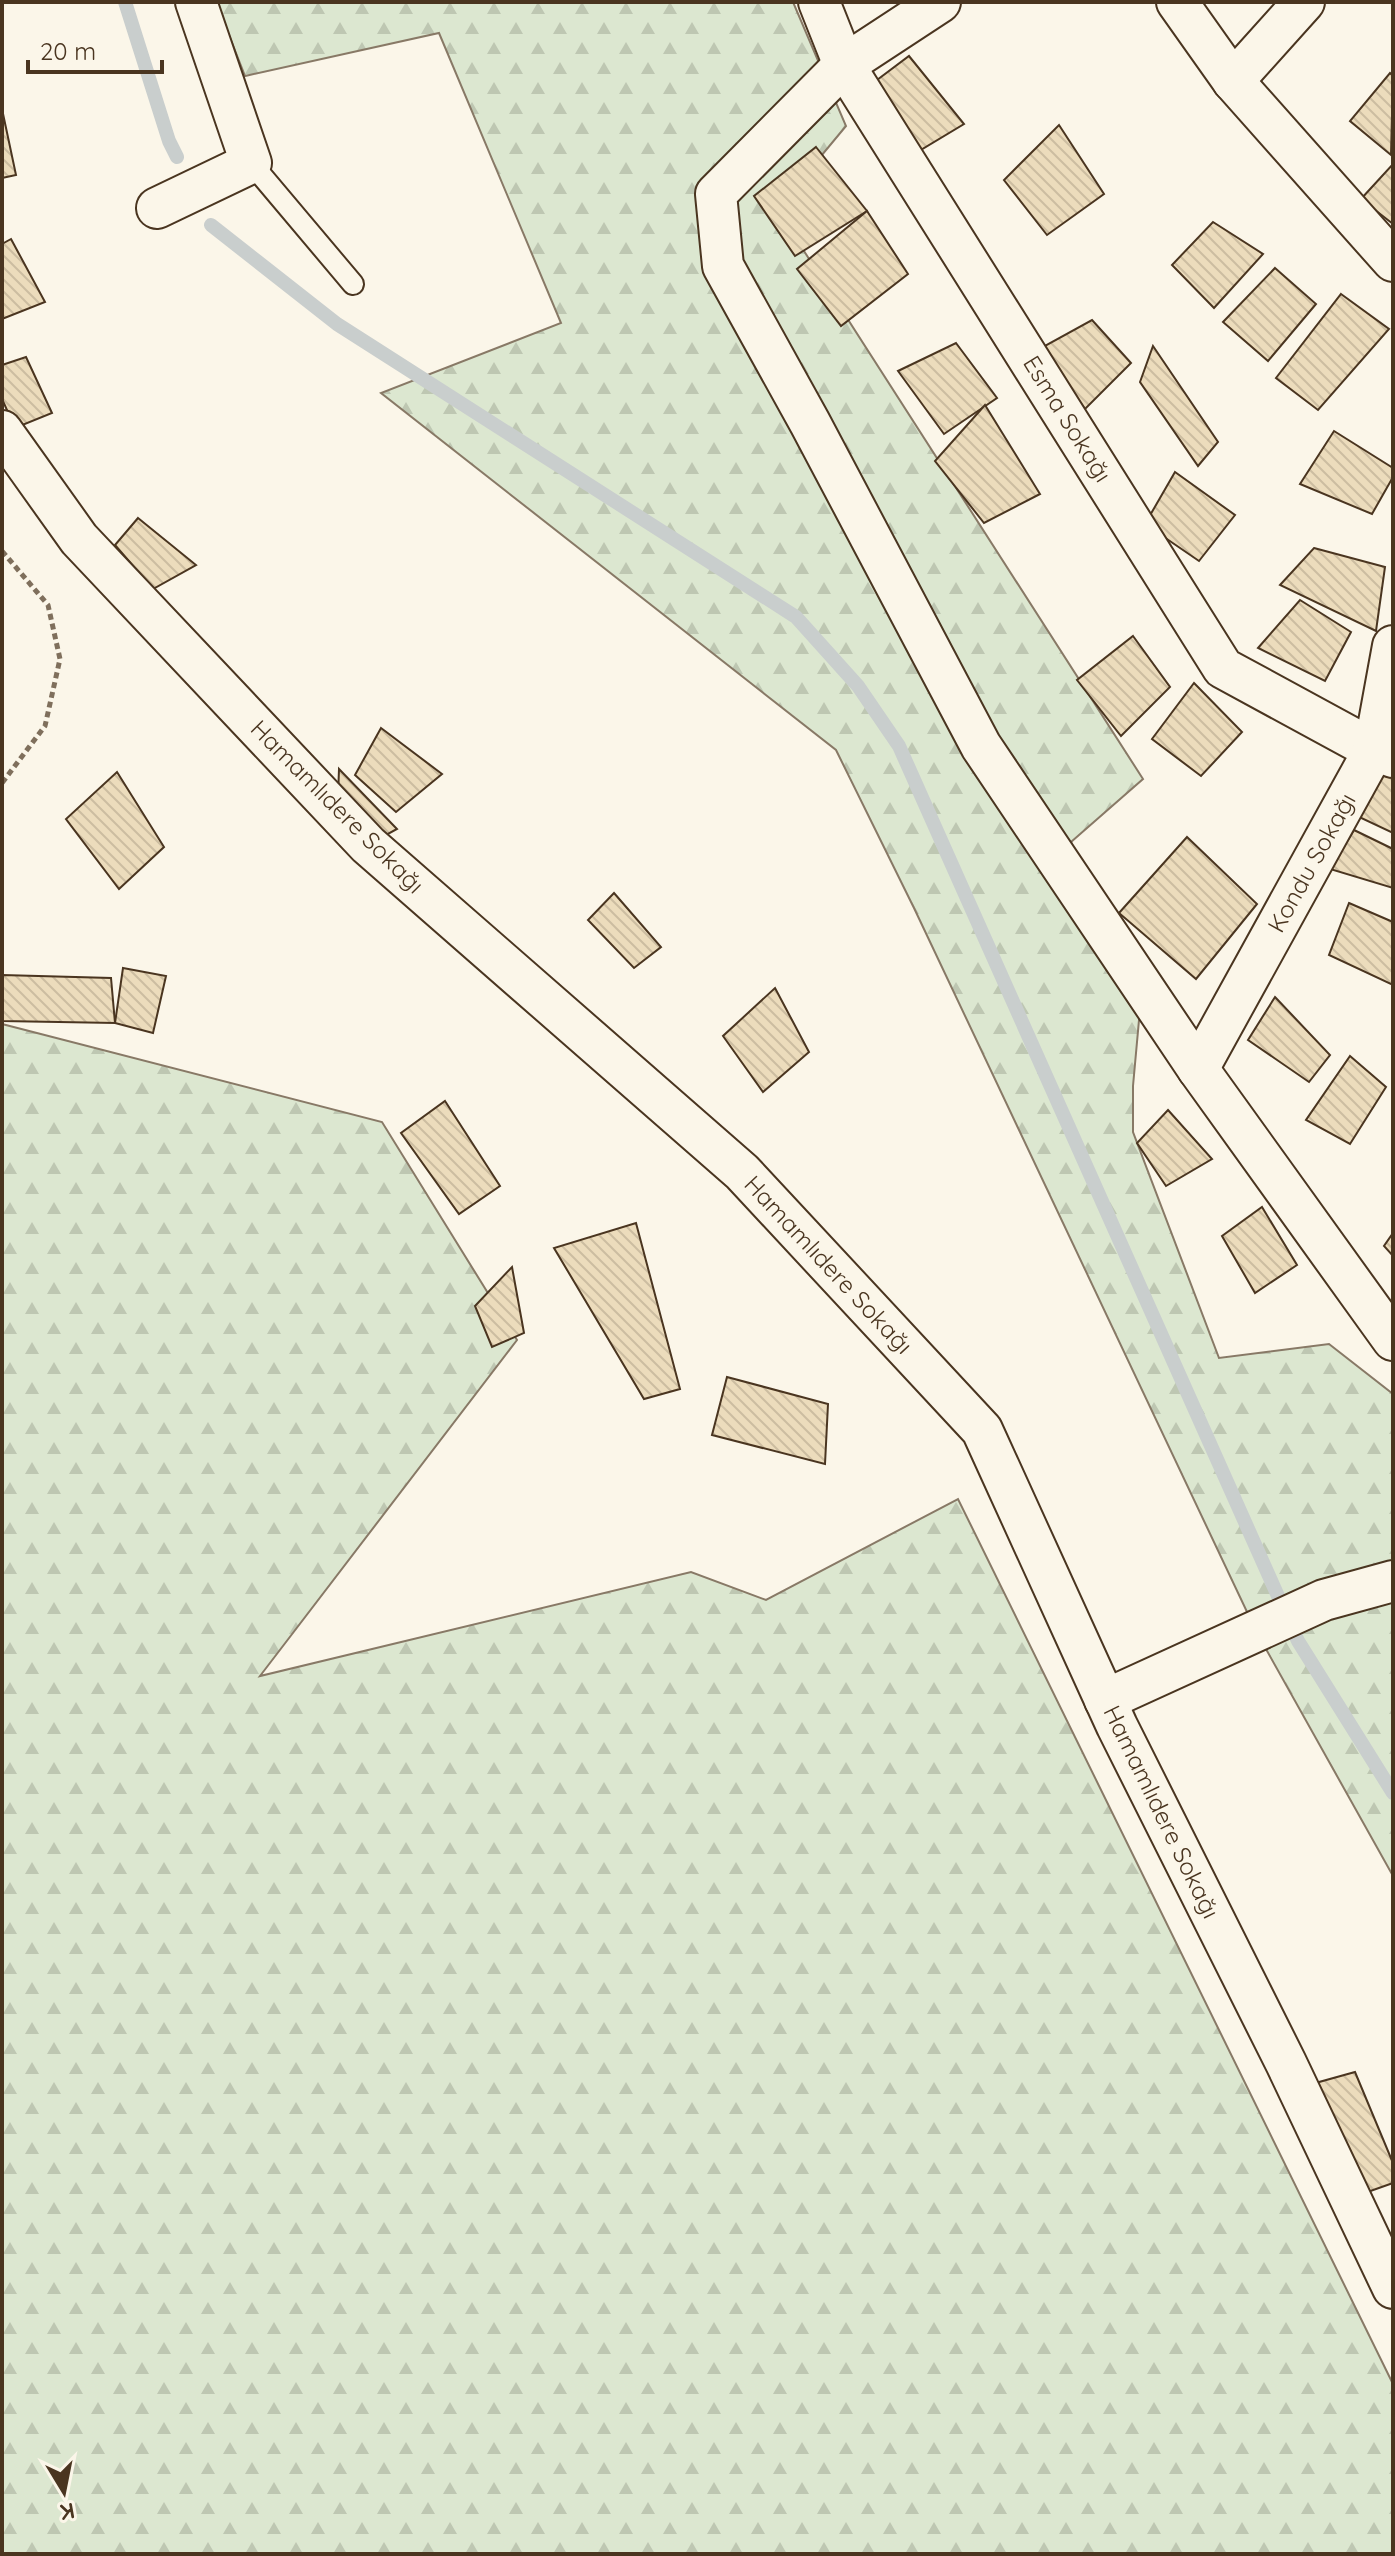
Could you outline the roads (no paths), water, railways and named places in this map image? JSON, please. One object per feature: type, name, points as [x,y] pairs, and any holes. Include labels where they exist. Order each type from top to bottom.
[{"type":"street","points":[[157,208],[251,163],[196,2]]},
{"type":"street","name":"Esma Sokağı","points":[[819,2],[844,65],[1223,668],[1384,753]]},
{"type":"street","points":[[940,2],[844,65],[716,194],[723,266],[981,746],[1198,1069],[1393,1340]]},
{"type":"street","points":[[1177,2],[1233,81],[1393,261]]},
{"type":"street","points":[[1233,81],[1304,2]]},
{"type":"street","name":"Hamamlıdere Sokağı","points":[[2,431],[79,539],[368,845],[742,1172],[982,1430],[1105,1700],[1286,2063],[1393,2288]]},
{"type":"street","name":"Kondu Sokağı","points":[[1198,1069],[1384,753],[1393,646]]},
{"type":"street","points":[[1105,1700],[1324,1600],[1393,1581]]},
{"type":"lane","points":[[251,163],[353,284]]},
{"type":"waterway","points":[[125,2],[169,141],[177,157]]},
{"type":"waterway","points":[[211,225],[337,324],[796,617],[858,686],[899,746],[1298,1641],[1393,1793]]}]
